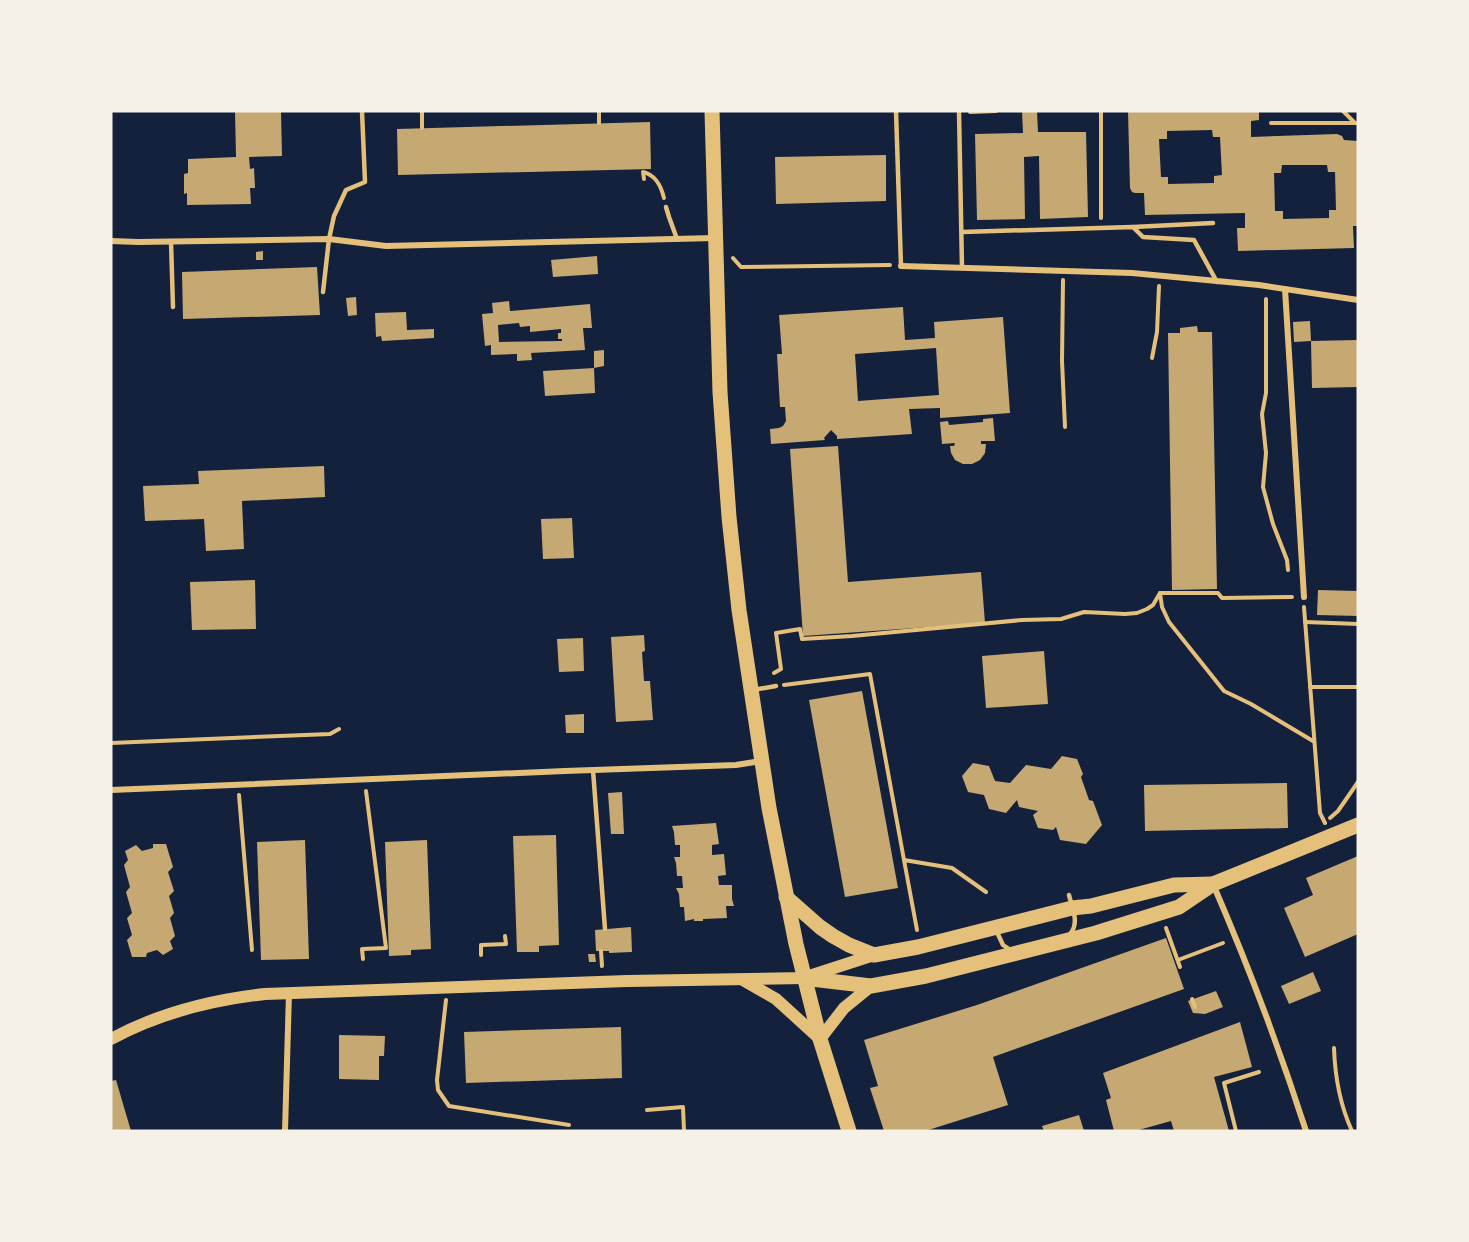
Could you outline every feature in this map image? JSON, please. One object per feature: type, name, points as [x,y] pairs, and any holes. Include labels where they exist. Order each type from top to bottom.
[{"type":"main road","points":[[712,111],[720,392],[728,506],[739,610],[762,761],[803,978],[849,1131]]},
{"type":"main road","points":[[111,1040],[160,1017],[208,1003],[289,992],[615,981],[803,978],[871,986],[926,976],[1061,942],[1179,907],[1213,884],[1358,825]]},
{"type":"main road","points":[[803,978],[874,955],[918,947],[995,927],[1070,902],[1091,906],[1174,885],[1213,884]]},
{"type":"main road","points":[[786,897],[833,936],[874,955]]},
{"type":"main road","points":[[742,979],[776,999],[820,1039]]},
{"type":"main road","points":[[820,1039],[844,1008],[871,986]]},
{"type":"street","points":[[111,241],[171,242],[329,238],[386,246],[715,238]]},
{"type":"street","points":[[901,266],[1132,273],[1285,289],[1358,300]]},
{"type":"street","points":[[1285,289],[1304,597]]},
{"type":"street","points":[[111,790],[736,765],[762,761]]},
{"type":"street","points":[[1213,884],[1269,1020],[1306,1131]]},
{"type":"street","points":[[285,1131],[289,992]]},
{"type":"lane","points":[[322,292],[334,216],[346,190],[365,182],[362,111]]},
{"type":"lane","points":[[896,111],[901,266]]},
{"type":"lane","points":[[959,112],[962,268]]},
{"type":"lane","points":[[666,207],[677,239]]},
{"type":"lane","points":[[962,232],[1213,223]]},
{"type":"lane","points":[[1133,227],[1143,237],[1194,240],[1217,282]]},
{"type":"lane","points":[[171,242],[173,307]]},
{"type":"lane","points":[[751,690],[776,686]]},
{"type":"lane","points":[[593,770],[605,929]]},
{"type":"lane","points":[[1061,942],[1073,931],[1076,922],[1070,902]]},
{"type":"lane","points":[[995,927],[1003,945],[1015,953]]},
{"type":"path","points":[[422,111],[423,128]]},
{"type":"path","points":[[599,111],[599,123]]},
{"type":"path","points":[[959,112],[996,111]]},
{"type":"path","points":[[1101,111],[1101,228]]},
{"type":"path","points":[[1343,111],[1357,123]]},
{"type":"path","points":[[1271,123],[1357,123]]},
{"type":"path","points":[[644,179],[643,172],[655,178],[662,190],[666,207]]},
{"type":"path","points":[[715,238],[741,267],[901,266]]},
{"type":"path","points":[[1063,270],[1062,360],[1065,427]]},
{"type":"path","points":[[1152,358],[1158,332],[1159,276]]},
{"type":"path","points":[[1266,299],[1266,393],[1262,414],[1266,453],[1263,487],[1273,524],[1287,560],[1289,579]]},
{"type":"path","points":[[1290,588],[1292,597]]},
{"type":"path","points":[[1160,593],[1218,593],[1222,598],[1304,597],[1320,813],[1324,823],[1338,811],[1358,782]]},
{"type":"path","points":[[774,673],[781,669],[776,633],[800,629],[802,639],[1022,620],[1061,619],[1084,612],[1137,613],[1153,605],[1160,593]]},
{"type":"path","points":[[1160,593],[1162,607],[1169,622],[1224,691],[1314,742]]},
{"type":"path","points":[[1305,622],[1358,624]]},
{"type":"path","points":[[776,686],[870,674],[917,933]]},
{"type":"path","points":[[1310,687],[1358,687]]},
{"type":"path","points":[[111,743],[330,734],[339,729]]},
{"type":"path","points":[[363,959],[362,949],[386,948],[364,779]]},
{"type":"path","points":[[238,785],[252,950]]},
{"type":"path","points":[[904,860],[951,868],[986,892]]},
{"type":"path","points":[[1168,934],[1180,966]]},
{"type":"path","points":[[480,955],[481,945],[506,944],[505,936]]},
{"type":"path","points":[[1178,960],[1223,944]]},
{"type":"path","points":[[601,951],[602,966]]},
{"type":"path","points":[[446,999],[437,1080],[438,1090],[448,1106],[569,1125]]},
{"type":"path","points":[[1192,999],[1195,1007]]},
{"type":"path","points":[[1334,1048],[1339,1093],[1352,1131]]},
{"type":"path","points":[[1236,1131],[1224,1083],[1259,1072]]},
{"type":"path","points":[[647,1110],[683,1107],[684,1131]]},
{"type":"building","points":[[235,111],[281,111],[282,156],[249,157],[250,169],[254,168],[255,188],[250,188],[251,204],[187,205],[187,193],[184,194],[184,174],[188,173],[188,159],[236,157]]},
{"type":"building","points":[[1022,111],[1037,111],[1038,132],[1086,132],[1088,217],[1040,219],[1039,156],[1024,157],[1025,219],[977,220],[975,134],[1023,133]]},
{"type":"building","points":[[1128,111],[1259,111],[1259,120],[1251,121],[1251,137],[1337,134],[1344,140],[1358,141],[1358,226],[1353,226],[1354,248],[1238,251],[1237,228],[1245,228],[1245,213],[1145,215],[1144,193],[1132,192],[1130,188]],"holes":[[[1212,130],[1213,137],[1220,137],[1222,175],[1214,176],[1214,183],[1168,184],[1168,177],[1161,177],[1159,139],[1167,139],[1167,131]],[[1282,165],[1327,165],[1328,172],[1335,172],[1336,210],[1329,210],[1329,218],[1283,219],[1283,211],[1275,211],[1274,173],[1281,173]]]},
{"type":"building","points":[[650,122],[651,169],[398,175],[397,129]]},
{"type":"building","points":[[886,155],[886,201],[776,204],[775,157]]},
{"type":"building","points":[[263,251],[263,260],[256,260],[256,252]]},
{"type":"building","points":[[597,256],[598,274],[553,277],[551,260]]},
{"type":"building","points":[[317,267],[320,315],[183,319],[182,272]]},
{"type":"building","points":[[356,297],[357,315],[348,316],[346,298]]},
{"type":"building","points":[[509,301],[510,311],[590,304],[592,328],[583,328],[585,350],[531,353],[532,360],[517,361],[517,354],[491,355],[491,345],[485,346],[482,314],[493,313],[492,303]],"holes":[[[519,323],[520,327],[530,326],[530,332],[561,329],[558,339],[562,341],[499,342],[498,325]]]},
{"type":"building","points":[[903,307],[905,340],[935,338],[934,322],[1003,317],[1010,413],[940,418],[940,408],[909,409],[912,434],[837,439],[831,430],[824,438],[825,440],[771,444],[770,429],[783,426],[786,421],[785,407],[780,407],[777,354],[782,354],[779,315]],"holes":[[[936,348],[939,395],[858,401],[855,354]]]},
{"type":"building","points":[[406,312],[407,330],[434,329],[434,338],[382,341],[381,336],[376,337],[375,313]]},
{"type":"building","points":[[1310,321],[1311,341],[1294,342],[1293,322]]},
{"type":"building","points":[[1197,326],[1198,332],[1212,332],[1217,589],[1172,590],[1168,333],[1180,333],[1180,328]]},
{"type":"building","points":[[1358,340],[1358,387],[1312,388],[1311,341]]},
{"type":"building","points":[[604,350],[604,366],[594,368],[594,351]]},
{"type":"building","points":[[594,368],[595,393],[545,396],[543,371]]},
{"type":"building","points":[[993,418],[995,441],[981,441],[981,444],[986,444],[985,453],[980,460],[972,464],[963,464],[955,460],[951,453],[950,446],[954,446],[955,443],[942,444],[940,422],[948,421],[949,425],[983,422],[983,419]]},
{"type":"building","points":[[838,446],[848,582],[981,572],[985,623],[803,636],[790,449]]},
{"type":"building","points":[[324,466],[325,497],[242,501],[244,549],[206,551],[204,519],[145,521],[143,486],[199,484],[198,471]]},
{"type":"building","points":[[572,518],[574,558],[543,559],[541,519]]},
{"type":"building","points":[[255,580],[256,629],[192,630],[190,582]]},
{"type":"building","points":[[1318,590],[1358,591],[1358,616],[1317,615]]},
{"type":"building","points":[[644,635],[645,651],[642,652],[644,681],[650,681],[653,720],[616,722],[611,637]]},
{"type":"building","points":[[583,638],[584,671],[559,672],[557,639]]},
{"type":"building","points":[[1044,651],[1048,704],[986,708],[982,656]]},
{"type":"building","points":[[862,691],[898,888],[845,897],[809,700]]},
{"type":"building","points":[[584,714],[584,733],[566,733],[565,715]]},
{"type":"building","points":[[1062,756],[1077,759],[1089,800],[1093,801],[1102,825],[1086,844],[1060,840],[1056,827],[1053,830],[1038,828],[1033,815],[1038,811],[1019,807],[1017,800],[1006,813],[989,809],[984,795],[968,792],[962,776],[973,763],[989,766],[995,781],[1010,783],[1026,765],[1051,769]]},
{"type":"building","points":[[1287,783],[1288,828],[1145,831],[1144,785]]},
{"type":"building","points":[[622,792],[624,834],[611,834],[608,793]]},
{"type":"building","points":[[716,823],[719,844],[712,845],[712,855],[724,854],[726,875],[718,876],[719,885],[732,885],[734,906],[726,906],[727,918],[685,921],[684,907],[680,907],[676,888],[683,888],[682,876],[677,876],[674,857],[680,857],[680,845],[675,845],[672,826]]},
{"type":"building","points":[[556,835],[559,945],[539,946],[539,952],[517,952],[513,836]]},
{"type":"building","points":[[305,840],[309,959],[261,960],[257,842]]},
{"type":"building","points":[[427,840],[431,949],[411,950],[411,955],[389,956],[385,842]]},
{"type":"building","points":[[153,844],[166,844],[173,867],[168,872],[174,891],[169,896],[174,913],[170,918],[175,936],[170,941],[173,949],[163,955],[157,950],[147,953],[146,957],[132,957],[127,940],[132,935],[127,918],[132,913],[126,892],[130,887],[124,865],[128,860],[125,851],[136,845],[142,851],[153,848]]},
{"type":"building","points":[[1358,856],[1358,934],[1305,957],[1284,908],[1313,895],[1306,878]]},
{"type":"building","points":[[631,927],[632,952],[596,951],[595,930]]},
{"type":"building","points":[[1166,938],[1184,989],[993,1057],[1008,1105],[925,1131],[884,1131],[870,1088],[878,1086],[864,1040],[977,1005]]},
{"type":"building","points":[[588,954],[595,954],[596,962],[589,962]]},
{"type":"building","points":[[1313,972],[1321,991],[1289,1004],[1281,986]]},
{"type":"building","points":[[1216,991],[1223,1007],[1205,1014],[1193,1013],[1188,1001]]},
{"type":"building","points":[[1240,1022],[1252,1067],[1214,1077],[1229,1131],[1174,1131],[1171,1121],[1135,1131],[1114,1131],[1106,1100],[1111,1098],[1103,1073]]},
{"type":"building","points":[[621,1027],[622,1078],[466,1083],[464,1032]]},
{"type":"building","points":[[339,1035],[385,1036],[384,1056],[379,1056],[379,1080],[339,1079]]},
{"type":"building","points":[[116,1080],[131,1131],[111,1131],[111,1081]]},
{"type":"building","points":[[1079,1115],[1084,1131],[1044,1131],[1042,1126]]}]
